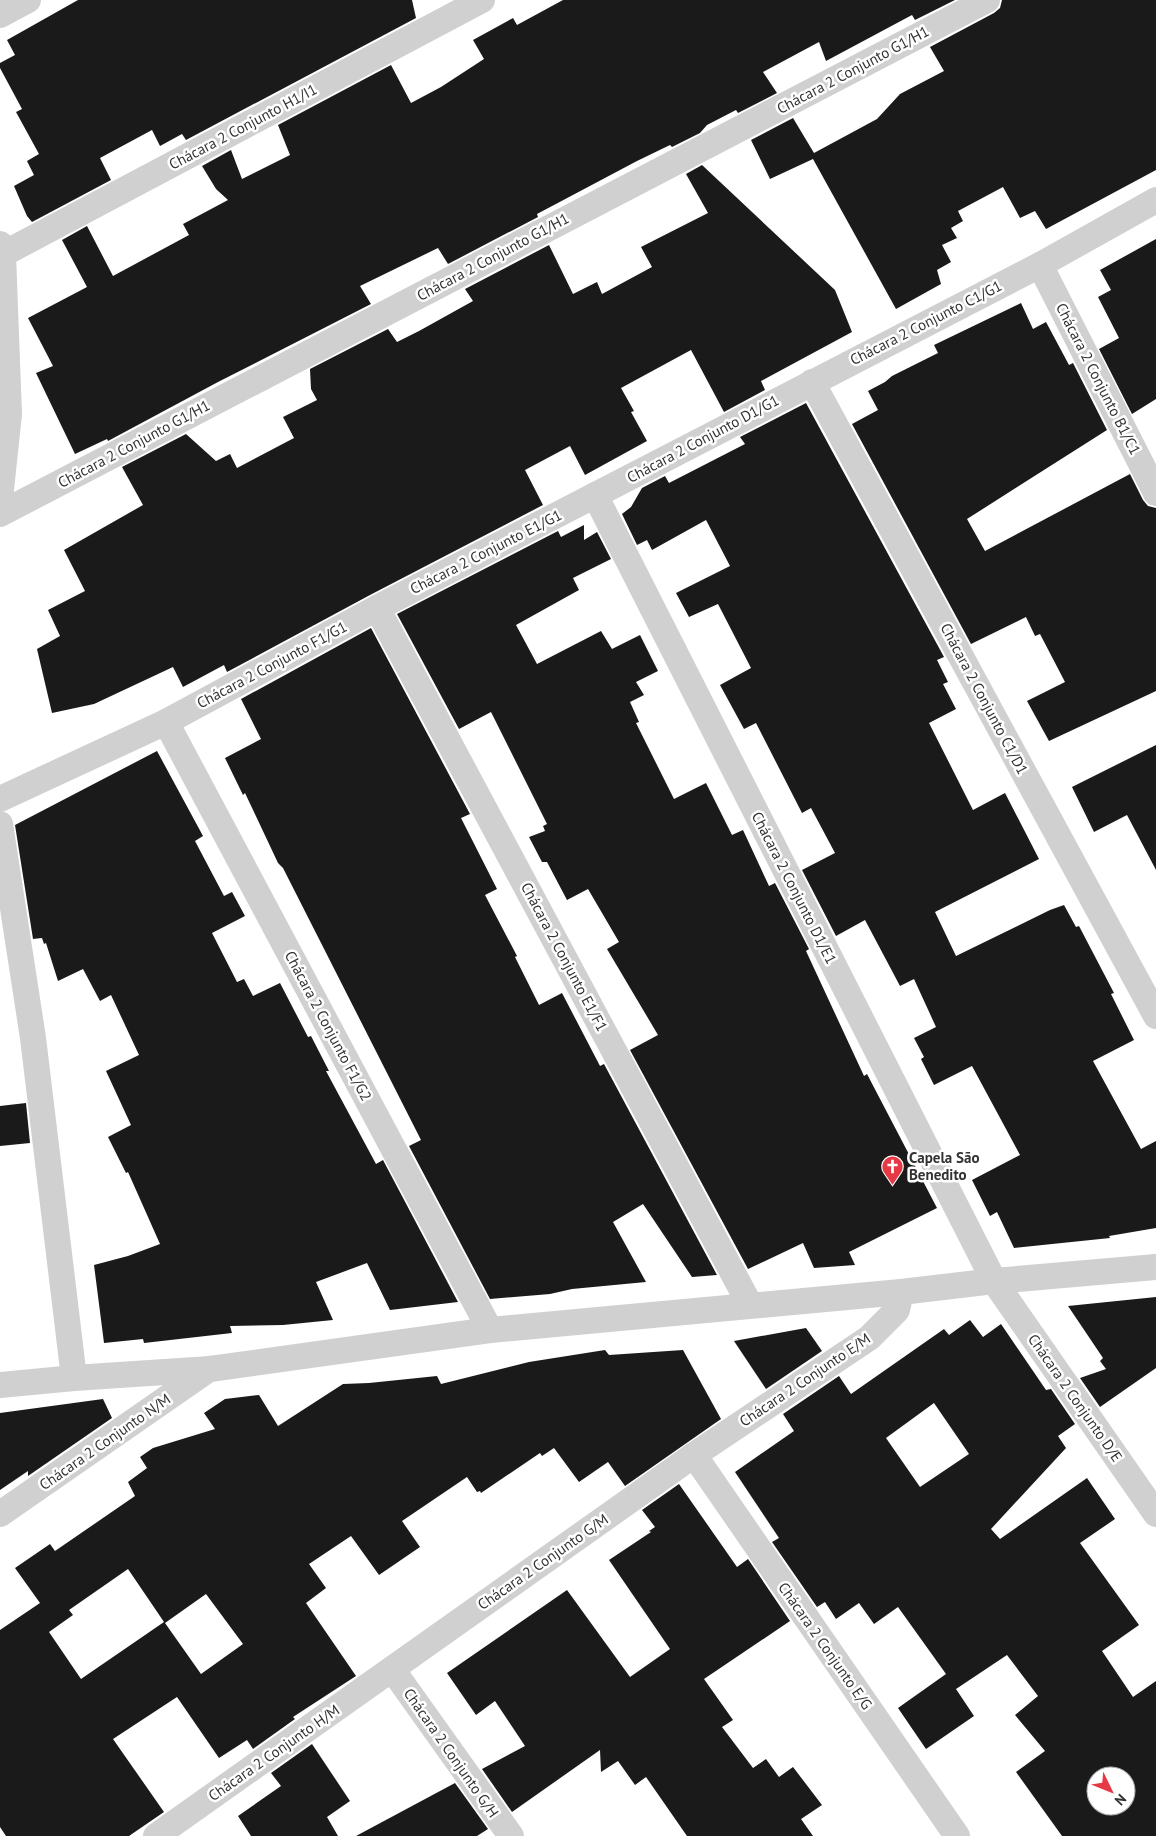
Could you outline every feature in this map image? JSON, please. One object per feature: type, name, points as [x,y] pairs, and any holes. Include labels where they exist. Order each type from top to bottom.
[{"type":"street","points":[[0,15],[28,0]]},
{"type":"street","name":"Chácara 2 Conjunto H1/I1","points":[[2,249],[482,0]]},
{"type":"street","name":"Chácara 2 Conjunto G1/H1","points":[[0,514],[987,0]]},
{"type":"street","name":"Chácara 2 Conjunto C1/G1","points":[[812,382],[1040,265],[1156,200]]},
{"type":"street","points":[[0,498],[5,413],[2,249]]},
{"type":"street","name":"Chácara 2 Conjunto B1/C1","points":[[1040,265],[1156,493]]},
{"type":"street","name":"Chácara 2 Conjunto D1/G1","points":[[595,495],[812,382]]},
{"type":"street","name":"Chácara 2 Conjunto C1/D1","points":[[812,382],[1156,1016]]},
{"type":"street","name":"Chácara 2 Conjunto E1/G1","points":[[377,608],[595,495]]},
{"type":"street","name":"Chácara 2 Conjunto D1/E1","points":[[595,495],[994,1281]]},
{"type":"street","name":"Chácara 2 Conjunto F1/G1","points":[[0,799],[166,722],[377,608]]},
{"type":"street","name":"Chácara 2 Conjunto E1/F1","points":[[377,608],[750,1305]]},
{"type":"street","name":"Chácara 2 Conjunto F1/G2","points":[[166,722],[490,1330]]},
{"type":"street","points":[[0,824],[34,1038],[74,1378]]},
{"type":"street","points":[[0,1385],[210,1369],[490,1330],[1156,1267]]},
{"type":"street","name":"Chácara 2 Conjunto D/E","points":[[994,1281],[1156,1514]]},
{"type":"street","name":"Chácara 2 Conjunto E/M","points":[[694,1455],[870,1338],[897,1310],[901,1292]]},
{"type":"street","name":"Chácara 2 Conjunto N/M","points":[[0,1514],[210,1369]]},
{"type":"street","name":"Chácara 2 Conjunto G/M","points":[[392,1669],[694,1455]]},
{"type":"street","name":"Chácara 2 Conjunto E/G","points":[[694,1455],[957,1836]]},
{"type":"street","name":"Chácara 2 Conjunto H/M","points":[[156,1836],[392,1669]]},
{"type":"street","name":"Chácara 2 Conjunto G/H","points":[[392,1669],[511,1836]]},
{"type":"building","points":[[78,0],[412,0],[416,18],[186,140],[182,134],[160,146],[152,130],[100,158],[111,180],[32,222],[27,216],[14,186],[34,175],[27,161],[39,154],[16,112],[22,109],[0,68],[0,63],[15,55],[7,40]]},
{"type":"building","points":[[563,0],[955,0],[915,20],[912,15],[826,61],[819,42],[763,72],[777,93],[738,113],[736,110],[707,125],[700,133],[672,147],[670,145],[637,161],[537,214],[538,217],[448,264],[438,248],[360,286],[371,304],[218,382],[108,441],[107,439],[75,454],[36,373],[53,366],[28,318],[87,287],[62,240],[87,226],[113,276],[189,235],[183,224],[228,200],[216,189],[202,166],[231,150],[242,179],[290,155],[278,125],[391,65],[411,103],[441,87],[484,59],[473,40],[513,18],[517,25]]},
{"type":"building","points":[[1002,0],[1156,0],[1156,170],[1046,229],[1035,211],[1020,218],[1003,187],[958,211],[963,221],[951,228],[957,238],[942,245],[951,262],[937,270],[941,284],[896,309],[813,159],[770,179],[751,140],[793,118],[814,153],[877,119],[900,94],[944,71],[930,47],[994,13],[1000,8]]},
{"type":"building","points":[[702,165],[835,290],[852,332],[761,381],[765,390],[724,412],[691,350],[621,388],[634,411],[631,412],[647,441],[585,475],[570,446],[525,470],[543,505],[227,672],[224,665],[183,687],[173,667],[94,704],[52,713],[37,649],[60,636],[48,610],[85,591],[64,550],[143,505],[122,467],[186,434],[216,461],[230,454],[237,468],[294,438],[283,417],[317,400],[311,389],[310,369],[388,329],[397,342],[419,331],[473,301],[465,289],[549,245],[573,294],[597,282],[602,294],[652,267],[641,247],[708,213],[686,174]]},
{"type":"building","points":[[1156,239],[1156,399],[1132,414],[1099,349],[1119,338],[1098,297],[1111,290],[1100,270]]},
{"type":"building","points":[[1021,303],[1033,329],[1046,322],[1069,365],[1073,363],[1107,430],[967,519],[985,551],[1130,474],[1143,500],[1148,506],[1156,508],[1156,691],[1049,741],[1027,701],[1065,682],[1040,634],[1035,636],[1026,617],[971,644],[852,424],[878,410],[868,391],[892,376],[938,353],[934,345]]},
{"type":"building","points":[[806,403],[944,657],[937,660],[948,682],[943,684],[956,709],[929,723],[973,810],[1005,793],[1039,859],[935,912],[956,956],[1064,905],[1076,927],[1079,926],[1114,993],[1111,994],[1134,1040],[1093,1061],[1141,1149],[1156,1141],[1156,1228],[1109,1236],[1110,1238],[1014,1248],[997,1212],[990,1216],[972,1180],[1020,1155],[972,1066],[934,1085],[921,1059],[924,1057],[914,1038],[936,1027],[914,979],[900,986],[865,920],[836,936],[802,870],[835,853],[811,808],[802,813],[756,723],[744,729],[720,685],[751,668],[718,604],[689,617],[676,593],[730,566],[706,520],[652,550],[647,540],[637,545],[622,514],[631,507],[642,488],[665,476],[669,483],[745,444],[740,437]]},
{"type":"building","points":[[584,525],[584,540],[597,532],[611,559],[573,578],[579,590],[516,625],[537,664],[601,631],[612,649],[640,635],[658,671],[636,682],[644,695],[630,702],[639,722],[636,723],[674,799],[706,783],[732,835],[743,830],[769,886],[775,883],[809,949],[806,951],[864,1076],[867,1074],[937,1208],[849,1252],[855,1265],[814,1268],[803,1243],[748,1269],[630,1050],[658,1035],[607,949],[619,942],[588,889],[567,900],[547,862],[542,862],[529,837],[545,831],[543,826],[547,824],[491,712],[459,729],[397,614],[558,531],[561,537]]},
{"type":"building","points":[[371,628],[470,814],[461,818],[497,889],[485,895],[517,956],[515,957],[539,1005],[562,993],[600,1066],[604,1064],[717,1275],[692,1277],[643,1204],[613,1222],[646,1282],[572,1289],[550,1294],[490,1299],[409,1146],[421,1140],[283,868],[278,863],[245,793],[243,795],[225,758],[261,739],[241,699]]},
{"type":"building","points":[[1156,745],[1156,870],[1127,815],[1094,832],[1072,787]]},
{"type":"building","points":[[157,751],[203,836],[195,841],[224,896],[232,892],[245,916],[212,933],[237,982],[244,979],[253,996],[280,983],[308,1037],[311,1036],[329,1071],[326,1071],[376,1164],[383,1160],[458,1302],[390,1310],[367,1263],[316,1282],[333,1320],[283,1325],[230,1326],[232,1333],[144,1343],[143,1339],[104,1343],[94,1265],[128,1256],[160,1244],[128,1172],[126,1173],[108,1137],[131,1125],[106,1071],[139,1055],[111,995],[100,1001],[83,969],[58,981],[46,943],[44,944],[42,938],[33,939],[15,825]]},
{"type":"building","points":[[26,1103],[30,1143],[0,1146],[0,1106]]},
{"type":"building","points":[[1156,1297],[1156,1368],[1100,1407],[1080,1378],[1106,1369],[1100,1361],[1103,1358],[1068,1306]]},
{"type":"building","points":[[970,1320],[983,1337],[1001,1324],[1046,1390],[1051,1389],[1075,1424],[1058,1436],[1066,1448],[991,1529],[1000,1539],[1087,1478],[1115,1519],[1080,1543],[1139,1625],[1102,1651],[1133,1697],[1156,1681],[1156,1836],[1062,1836],[1016,1772],[1045,1751],[1015,1715],[1038,1696],[1007,1655],[956,1689],[974,1716],[926,1749],[898,1708],[946,1674],[898,1607],[874,1624],[859,1603],[836,1619],[825,1602],[817,1607],[772,1542],[779,1538],[735,1472],[794,1431],[783,1414],[839,1376],[851,1394],[944,1329],[949,1335]],"holes":[[[934,1403],[969,1454],[920,1487],[886,1438]]]},
{"type":"building","points":[[806,1328],[822,1351],[766,1389],[734,1341]]},
{"type":"building","points":[[605,1350],[609,1355],[683,1350],[721,1419],[625,1486],[608,1462],[579,1482],[554,1448],[542,1456],[540,1453],[481,1493],[480,1491],[477,1492],[467,1477],[402,1521],[420,1547],[379,1575],[351,1536],[309,1564],[326,1588],[306,1603],[356,1676],[293,1717],[295,1719],[253,1749],[247,1740],[219,1758],[177,1697],[113,1739],[164,1812],[129,1836],[6,1836],[0,1827],[0,1630],[40,1603],[15,1568],[50,1544],[55,1551],[135,1496],[128,1482],[147,1468],[140,1457],[153,1448],[215,1429],[204,1413],[225,1399],[259,1395],[278,1426],[343,1384],[437,1376],[441,1384],[529,1362]],"holes":[[[128,1569],[164,1622],[81,1679],[49,1632],[73,1615],[69,1610]],[[206,1594],[243,1644],[201,1674],[165,1623]]]},
{"type":"building","points":[[103,1399],[112,1418],[28,1476],[28,1471],[0,1490],[0,1413]]},
{"type":"building","points":[[679,1484],[737,1567],[748,1559],[790,1621],[704,1679],[733,1720],[722,1727],[753,1768],[766,1759],[779,1777],[793,1767],[822,1805],[801,1819],[813,1836],[687,1836],[646,1777],[635,1785],[618,1761],[601,1772],[600,1750],[512,1812],[482,1769],[525,1746],[495,1701],[476,1715],[447,1673],[567,1590],[630,1677],[670,1649],[609,1560],[651,1532],[649,1531],[655,1527],[642,1510]]},
{"type":"building","points":[[312,1744],[350,1801],[327,1817],[338,1836],[251,1836],[238,1816],[281,1786],[271,1773]]},
{"type":"building","points":[[455,1783],[488,1829],[477,1836],[356,1836]]},
{"type":"place","name":"Capela São Benedito","points":[[893,1186]]}]
